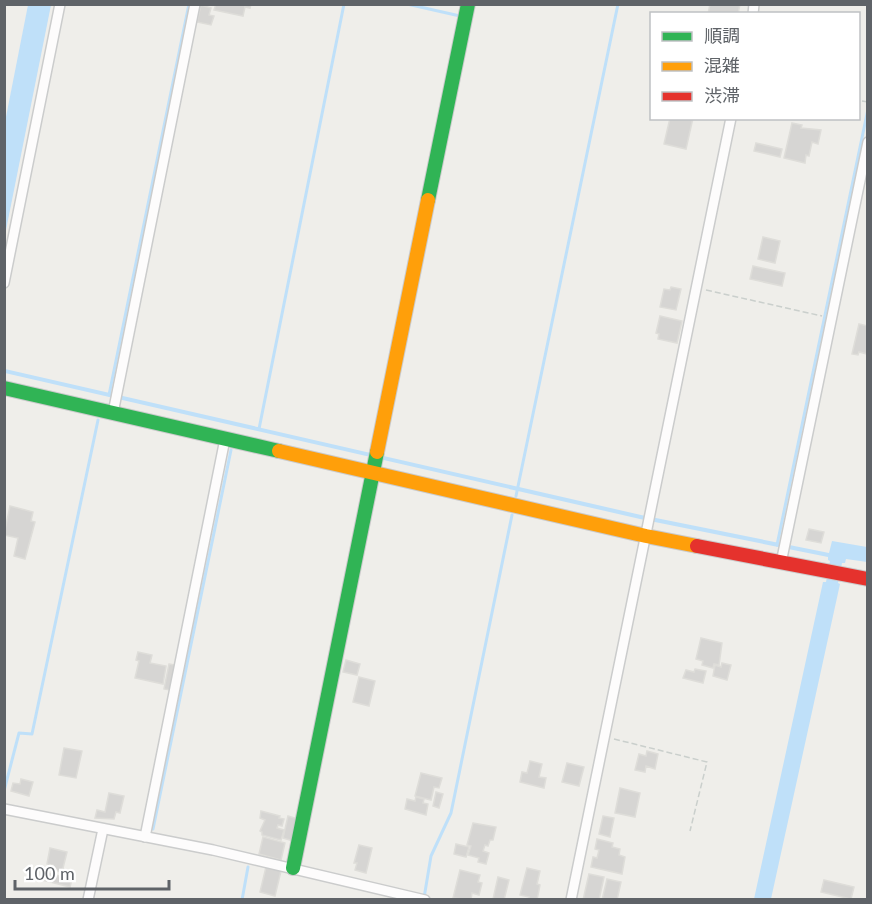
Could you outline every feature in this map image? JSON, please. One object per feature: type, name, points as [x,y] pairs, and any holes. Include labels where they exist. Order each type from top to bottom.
[{"type":"street","points":[[4,283],[60,4]]},
{"type":"street","points":[[114,407],[195,4]]},
{"type":"street","points":[[293,868],[468,4]]},
{"type":"street","points":[[571,900],[731,120]]},
{"type":"street","points":[[782,557],[867,142]]},
{"type":"street","points":[[4,388],[114,407],[225,439],[376,462],[648,524],[782,557],[834,573],[867,579]]},
{"type":"street","points":[[145,837],[225,439]]},
{"type":"street","points":[[4,809],[293,868],[418,899]]},
{"type":"street","points":[[88,900],[103,829]]},
{"type":"path","points":[[862,101],[867,102]]},
{"type":"path","points":[[697,288],[819,315]]},
{"type":"path","points":[[604,737],[707,762],[690,831]]},
{"type":"water","points":[[28,5],[51,5],[5,235],[5,122]]},
{"type":"water","points":[[5,369],[641,515],[829,553],[832,541],[867,547],[867,562],[846,559],[845,563],[842,563],[838,583],[840,584],[771,899],[754,899],[823,582],[826,582],[830,561],[828,557],[640,519],[5,373]]},
{"type":"building","points":[[216,4],[251,4],[250,8],[245,7],[243,16],[214,10]]},
{"type":"building","points":[[710,4],[740,4],[738,12],[708,12]]},
{"type":"building","points":[[201,5],[211,8],[209,15],[214,16],[211,25],[197,22]]},
{"type":"building","points":[[670,120],[693,120],[686,149],[664,144]]},
{"type":"building","points":[[792,123],[802,125],[801,128],[821,130],[818,144],[812,142],[805,163],[784,158]]},
{"type":"building","points":[[756,143],[782,149],[780,157],[754,151]]},
{"type":"building","points":[[763,237],[780,241],[775,263],[758,259]]},
{"type":"building","points":[[753,266],[785,273],[782,286],[750,279]]},
{"type":"building","points":[[671,287],[681,289],[676,310],[660,307],[664,289],[670,290]]},
{"type":"building","points":[[660,316],[682,321],[677,343],[658,339],[659,334],[656,333]]},
{"type":"building","points":[[859,324],[868,326],[867,354],[859,352],[858,355],[852,354]]},
{"type":"building","points":[[10,506],[33,512],[31,521],[35,522],[25,559],[14,556],[18,538],[4,535]]},
{"type":"building","points":[[809,529],[824,532],[821,543],[806,540]]},
{"type":"building","points":[[701,638],[722,643],[719,665],[714,664],[713,668],[702,665],[703,661],[696,659]]},
{"type":"building","points":[[138,652],[152,655],[150,663],[166,666],[163,684],[135,678],[139,661],[136,660]]},
{"type":"building","points":[[346,660],[360,664],[357,675],[343,672]]},
{"type":"building","points":[[722,663],[731,665],[727,680],[713,676],[715,665],[721,667]]},
{"type":"building","points":[[169,664],[175,665],[170,690],[164,689]]},
{"type":"building","points":[[695,669],[706,671],[703,683],[683,678],[686,670],[694,672]]},
{"type":"building","points":[[359,677],[375,681],[369,706],[353,702]]},
{"type":"building","points":[[64,748],[82,751],[76,778],[59,775]]},
{"type":"building","points":[[647,751],[658,754],[655,769],[646,766],[645,772],[635,770],[639,754],[646,756]]},
{"type":"building","points":[[530,761],[542,764],[539,777],[546,778],[544,788],[520,782],[522,772],[527,773]]},
{"type":"building","points":[[567,763],[584,767],[579,786],[562,782]]},
{"type":"building","points":[[421,773],[442,778],[439,788],[434,787],[431,800],[415,796]]},
{"type":"building","points":[[21,779],[33,782],[29,796],[11,791],[13,783],[20,784]]},
{"type":"building","points":[[620,788],[640,793],[635,817],[615,813]]},
{"type":"building","points":[[436,792],[443,794],[439,808],[433,806]]},
{"type":"building","points":[[109,793],[124,796],[120,813],[116,812],[114,819],[95,818],[97,810],[105,812]]},
{"type":"building","points":[[416,797],[424,799],[423,803],[428,804],[426,815],[405,809],[407,799],[415,801]]},
{"type":"building","points":[[261,811],[284,819],[282,826],[278,825],[277,828],[284,830],[281,840],[262,835],[260,831],[265,820],[260,818]]},
{"type":"building","points":[[288,816],[298,819],[293,841],[283,838]]},
{"type":"building","points":[[603,816],[614,818],[610,837],[599,834]]},
{"type":"building","points":[[473,823],[496,827],[493,840],[490,840],[488,846],[485,845],[483,851],[489,853],[486,864],[478,862],[479,858],[468,855],[471,846],[467,845]]},
{"type":"building","points":[[263,837],[285,843],[281,860],[259,854]]},
{"type":"building","points":[[597,839],[613,843],[612,847],[620,849],[619,855],[625,857],[622,874],[591,867],[593,857],[597,858],[599,850],[595,849]]},
{"type":"building","points":[[456,844],[469,847],[466,857],[454,854]]},
{"type":"building","points":[[359,845],[372,848],[366,873],[355,870],[357,863],[354,863]]},
{"type":"building","points":[[50,848],[67,852],[62,872],[52,869],[53,865],[47,864]]},
{"type":"building","points":[[266,867],[281,871],[275,896],[260,892]]},
{"type":"building","points":[[527,868],[540,871],[537,900],[520,895]]},
{"type":"building","points":[[460,870],[480,875],[478,882],[482,883],[479,895],[472,893],[471,900],[453,898]]},
{"type":"building","points":[[43,872],[72,879],[70,887],[42,880]]},
{"type":"building","points":[[589,874],[604,877],[599,900],[583,900]]},
{"type":"building","points":[[498,877],[509,880],[504,900],[493,899]]},
{"type":"building","points":[[607,879],[621,882],[617,900],[602,900]]},
{"type":"building","points":[[824,880],[854,887],[851,899],[821,892]]},
{"type":"waterway","points":[[109,395],[189,4]]},
{"type":"waterway","points":[[259,429],[344,4]]},
{"type":"waterway","points":[[407,4],[460,16]]},
{"type":"waterway","points":[[516,496],[618,4]]},
{"type":"waterway","points":[[777,545],[868,109]]},
{"type":"waterway","points":[[4,791],[19,733],[32,734],[98,420]]},
{"type":"waterway","points":[[153,829],[231,450]]},
{"type":"waterway","points":[[424,898],[431,856],[451,813],[512,515]]},
{"type":"waterway","points":[[242,900],[248,867]]},
{"type":"traffic: fast","points":[[428,200],[468,4]]},
{"type":"traffic: fast","points":[[4,388],[279,451]]},
{"type":"traffic: fast","points":[[293,868],[377,452]]},
{"type":"traffic: slow","points":[[377,452],[428,200]]},
{"type":"traffic: slow","points":[[279,451],[697,546]]},
{"type":"traffic: jam","points":[[697,546],[868,579]]}]
